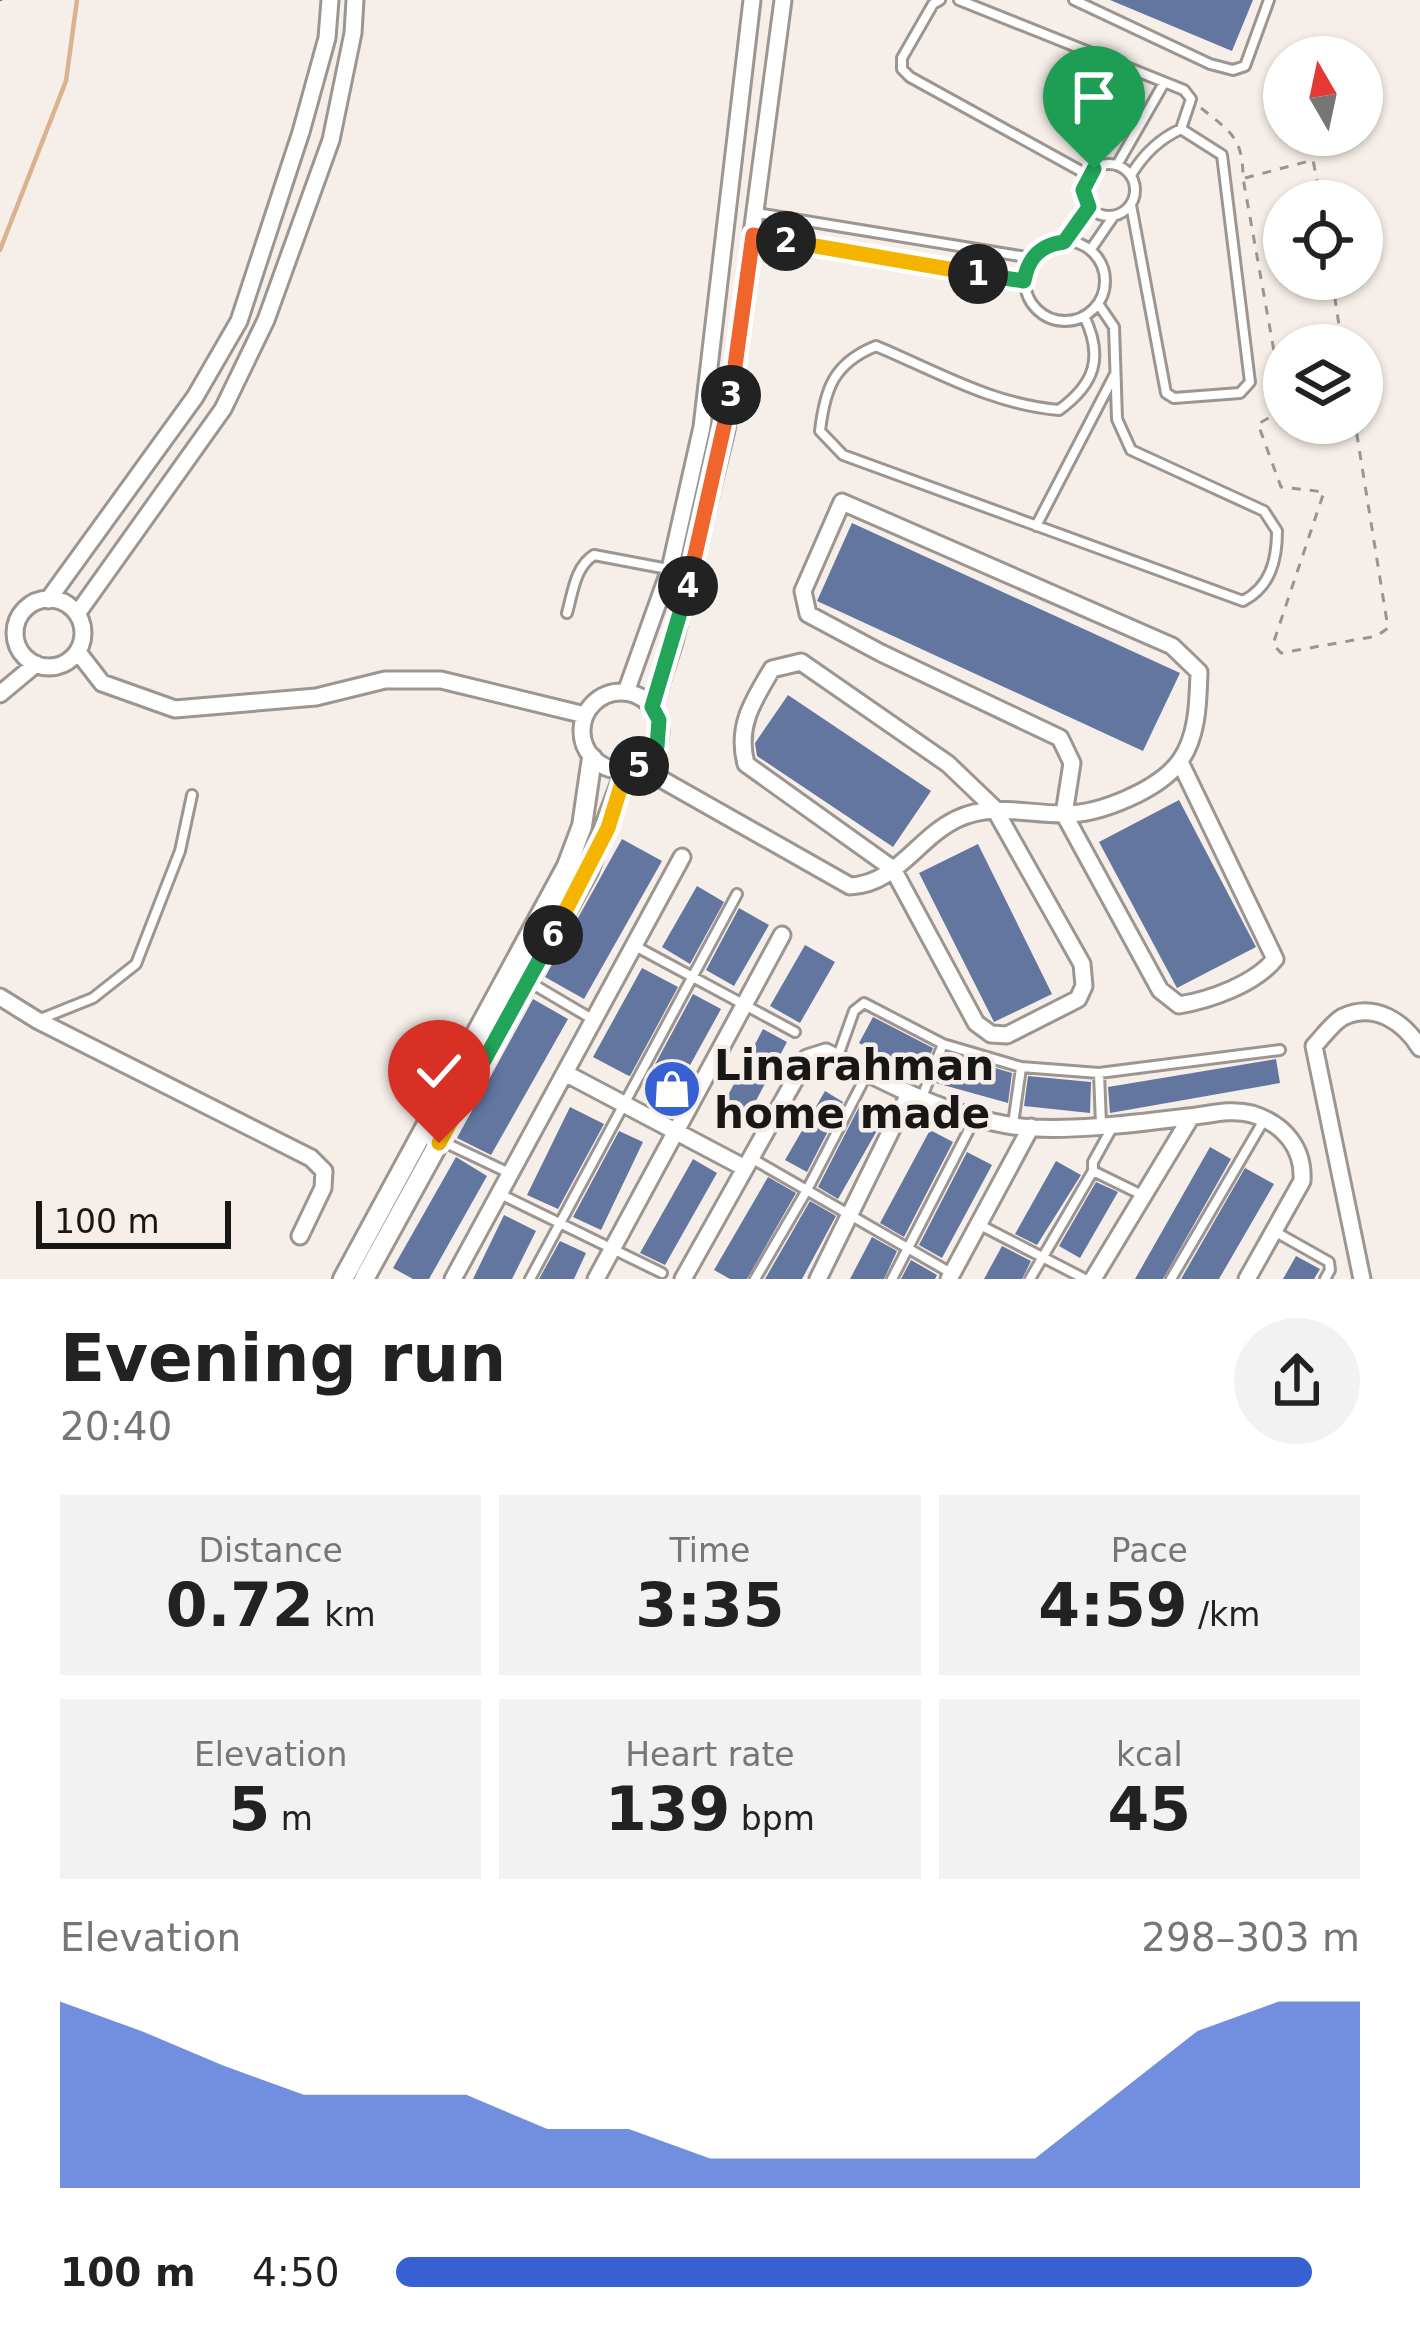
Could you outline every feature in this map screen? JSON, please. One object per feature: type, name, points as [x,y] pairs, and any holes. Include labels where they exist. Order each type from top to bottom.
[{"type":"street","points":[[0,657],[16,639],[23,612],[48,600],[195,397],[239,321],[301,131],[327,38],[330,0]]},
{"type":"street","points":[[77,614],[223,409],[266,320],[331,140],[353,33],[355,0]]},
{"type":"street","points":[[626,692],[670,569],[702,427],[752,0]]},
{"type":"street","points":[[652,707],[674,642],[726,430],[783,0]]},
{"type":"street","points":[[364,1279],[588,871],[632,768],[657,747],[659,720],[641,697],[626,692],[597,700],[585,715],[582,737],[592,758],[608,768],[632,768],[850,886],[874,885],[955,820],[994,808],[1064,814],[1099,812],[1144,789],[1180,762],[1198,716],[1199,672],[1172,646],[842,502],[803,591],[808,614],[1060,738],[1072,764],[1064,814],[1160,990],[1179,1005],[1197,1002],[1264,972],[1275,959],[1180,762]]},
{"type":"street","points":[[16,639],[26,658],[36,664],[63,664],[78,652],[83,633],[77,614],[65,603],[48,600]]},
{"type":"street","points":[[78,652],[102,683],[175,709],[316,697],[385,680],[441,680],[585,715]]},
{"type":"street","points":[[801,662],[948,764],[994,808],[1082,964],[1084,986],[1078,999],[1007,1035],[991,1034],[976,1023],[892,869],[746,764],[741,745],[746,714],[772,669],[801,662]]},
{"type":"street","points":[[0,694],[36,664]]},
{"type":"street","points":[[343,1279],[567,866],[582,826],[592,758]]},
{"type":"street","points":[[453,1279],[682,857]]},
{"type":"street","points":[[596,1279],[782,934]]},
{"type":"street","points":[[0,997],[311,1158],[324,1171],[323,1188],[300,1236]]},
{"type":"street","points":[[1362,1279],[1314,1046],[1342,1017],[1378,1012],[1406,1025],[1420,1048]]},
{"type":"street","points":[[687,1277],[807,1058],[826,1052],[915,1096],[974,1119],[1012,1126],[1108,1124],[1228,1111],[1264,1120],[1296,1143],[1303,1164],[1302,1181],[1247,1279]]},
{"type":"street","points":[[565,1073],[746,1162]]},
{"type":"street","points":[[818,1279],[915,1096]]},
{"type":"street","points":[[1089,1279],[1191,1117]]},
{"type":"street","points":[[951,1276],[1031,1126]]},
{"type":"lane","points":[[940,0],[933,4],[902,58],[902,69],[1088,175]]},
{"type":"lane","points":[[959,0],[1184,90],[1191,99],[1180,129],[1166,136],[1131,175]]},
{"type":"lane","points":[[1074,0],[1210,64],[1233,70],[1245,66],[1269,0]]},
{"type":"lane","points":[[1117,165],[1164,82]]},
{"type":"lane","points":[[1114,216],[1096,213],[1083,190],[1088,175],[1101,165],[1117,165],[1131,175],[1136,191],[1132,206],[1166,393],[1174,398],[1248,389],[1222,154],[1180,129]]},
{"type":"lane","points":[[1091,250],[1114,216],[1132,206]]},
{"type":"lane","points":[[1064,242],[1089,207]]},
{"type":"lane","points":[[756,213],[1032,258]]},
{"type":"lane","points":[[753,235],[1024,281]]},
{"type":"lane","points":[[1064,242],[1091,250],[1105,283],[1099,305],[1071,320],[1044,316],[1034,307],[1024,281],[1032,258],[1052,243],[1064,242]]},
{"type":"lane","points":[[1084,316],[1095,337],[1090,379],[1080,395],[1059,410],[991,398],[876,346],[850,357],[824,402],[820,431],[843,455],[1036,526],[1243,601],[1259,592],[1270,574],[1277,531],[1264,511],[1131,450],[1118,419],[1114,328],[1099,305]]},
{"type":"lane","points":[[1036,526],[1116,373]]},
{"type":"lane","points":[[567,613],[578,573],[594,555],[670,569]]},
{"type":"lane","points":[[37,1020],[93,998],[136,964],[180,851],[192,795]]},
{"type":"lane","points":[[530,1279],[736,894]]},
{"type":"lane","points":[[634,945],[795,1032]]},
{"type":"lane","points":[[536,986],[594,1020]]},
{"type":"lane","points":[[837,1058],[854,1011],[864,1003],[943,1045],[1021,1067],[1099,1073],[1280,1050]]},
{"type":"lane","points":[[915,1096],[943,1045]]},
{"type":"lane","points":[[1012,1126],[1021,1067]]},
{"type":"lane","points":[[755,1279],[867,1072]]},
{"type":"lane","points":[[1030,1279],[1093,1171],[1108,1124],[1099,1073]]},
{"type":"lane","points":[[892,1279],[974,1119]]},
{"type":"lane","points":[[1172,1279],[1264,1120]]},
{"type":"lane","points":[[450,1145],[510,1174]]},
{"type":"lane","points":[[746,1162],[807,1190],[951,1276]]},
{"type":"lane","points":[[1093,1171],[1144,1196]]},
{"type":"lane","points":[[500,1194],[662,1274]]},
{"type":"lane","points":[[979,1224],[1089,1279]]},
{"type":"lane","points":[[1274,1231],[1329,1262],[1325,1279]]},
{"type":"path","points":[[1191,99],[1230,131],[1243,149],[1243,178],[1269,324]]},
{"type":"path","points":[[1243,178],[1313,160],[1317,180]]},
{"type":"path","points":[[1265,444],[1281,487],[1324,492],[1273,644],[1281,653],[1376,636],[1388,628],[1357,444]]},
{"type":"building","points":[[1110,0],[1253,0],[1232,51]]},
{"type":"building","points":[[852,523],[1180,673],[1143,751],[817,601]]},
{"type":"building","points":[[788,695],[931,791],[893,847],[757,756],[755,743]]},
{"type":"building","points":[[1179,800],[1256,947],[1177,988],[1099,842]]},
{"type":"building","points":[[622,839],[662,861],[584,999],[545,977]]},
{"type":"building","points":[[978,844],[1052,994],[994,1022],[919,873]]},
{"type":"building","points":[[697,886],[724,902],[690,964],[662,947]]},
{"type":"building","points":[[739,908],[769,925],[734,986],[706,970]]},
{"type":"building","points":[[805,945],[835,962],[800,1023],[770,1006]]},
{"type":"building","points":[[642,968],[678,987],[630,1076],[593,1057]]},
{"type":"building","points":[[693,994],[721,1009],[672,1098],[645,1083]]},
{"type":"building","points":[[533,999],[568,1019],[491,1155],[457,1138]]},
{"type":"building","points":[[873,1017],[933,1048],[922,1076],[859,1043]]},
{"type":"building","points":[[763,1029],[787,1042],[740,1131],[716,1118]]},
{"type":"building","points":[[948,1054],[1012,1073],[1008,1103],[936,1083]]},
{"type":"building","points":[[1276,1059],[1280,1083],[1110,1113],[1108,1087]]},
{"type":"building","points":[[1028,1076],[1091,1082],[1090,1113],[1024,1106]]},
{"type":"building","points":[[825,1091],[843,1102],[807,1172],[785,1160]]},
{"type":"building","points":[[570,1107],[604,1124],[558,1209],[527,1195]]},
{"type":"building","points":[[859,1107],[883,1120],[838,1199],[818,1187]]},
{"type":"building","points":[[930,1130],[953,1142],[904,1237],[880,1223]]},
{"type":"building","points":[[619,1131],[643,1142],[601,1230],[573,1217]]},
{"type":"building","points":[[1210,1147],[1231,1159],[1163,1279],[1135,1279]]},
{"type":"building","points":[[967,1152],[992,1165],[942,1258],[919,1245]]},
{"type":"building","points":[[456,1157],[487,1176],[429,1279],[413,1279],[393,1268]]},
{"type":"building","points":[[693,1159],[717,1173],[665,1265],[640,1253]]},
{"type":"building","points":[[1056,1161],[1081,1175],[1037,1245],[1015,1234]]},
{"type":"building","points":[[1245,1168],[1274,1184],[1219,1279],[1181,1279]]},
{"type":"building","points":[[768,1177],[796,1193],[747,1279],[730,1279],[714,1270]]},
{"type":"building","points":[[1096,1182],[1118,1192],[1080,1258],[1059,1246]]},
{"type":"building","points":[[810,1201],[836,1216],[802,1279],[765,1279]]},
{"type":"building","points":[[504,1215],[536,1231],[512,1279],[473,1279]]},
{"type":"building","points":[[872,1237],[897,1251],[884,1279],[850,1279]]},
{"type":"building","points":[[560,1241],[586,1253],[574,1279],[539,1279]]},
{"type":"building","points":[[1002,1246],[1031,1261],[1022,1279],[984,1279]]},
{"type":"building","points":[[1296,1256],[1320,1269],[1314,1279],[1283,1279]]},
{"type":"building","points":[[911,1260],[937,1275],[935,1279],[901,1279]]},
{"type":"waterway","points":[[0,250],[66,81],[77,0]]},
{"type":"place","name":"Linarahman home made","points":[[672,1089]]},
{"type":"route","points":[[439,1143],[588,871],[626,770],[650,758],[657,747],[659,720],[652,707],[674,642],[726,430],[753,235],[1024,281],[1032,258],[1052,243],[1064,242],[1089,207],[1084,182],[1094,169]]}]
